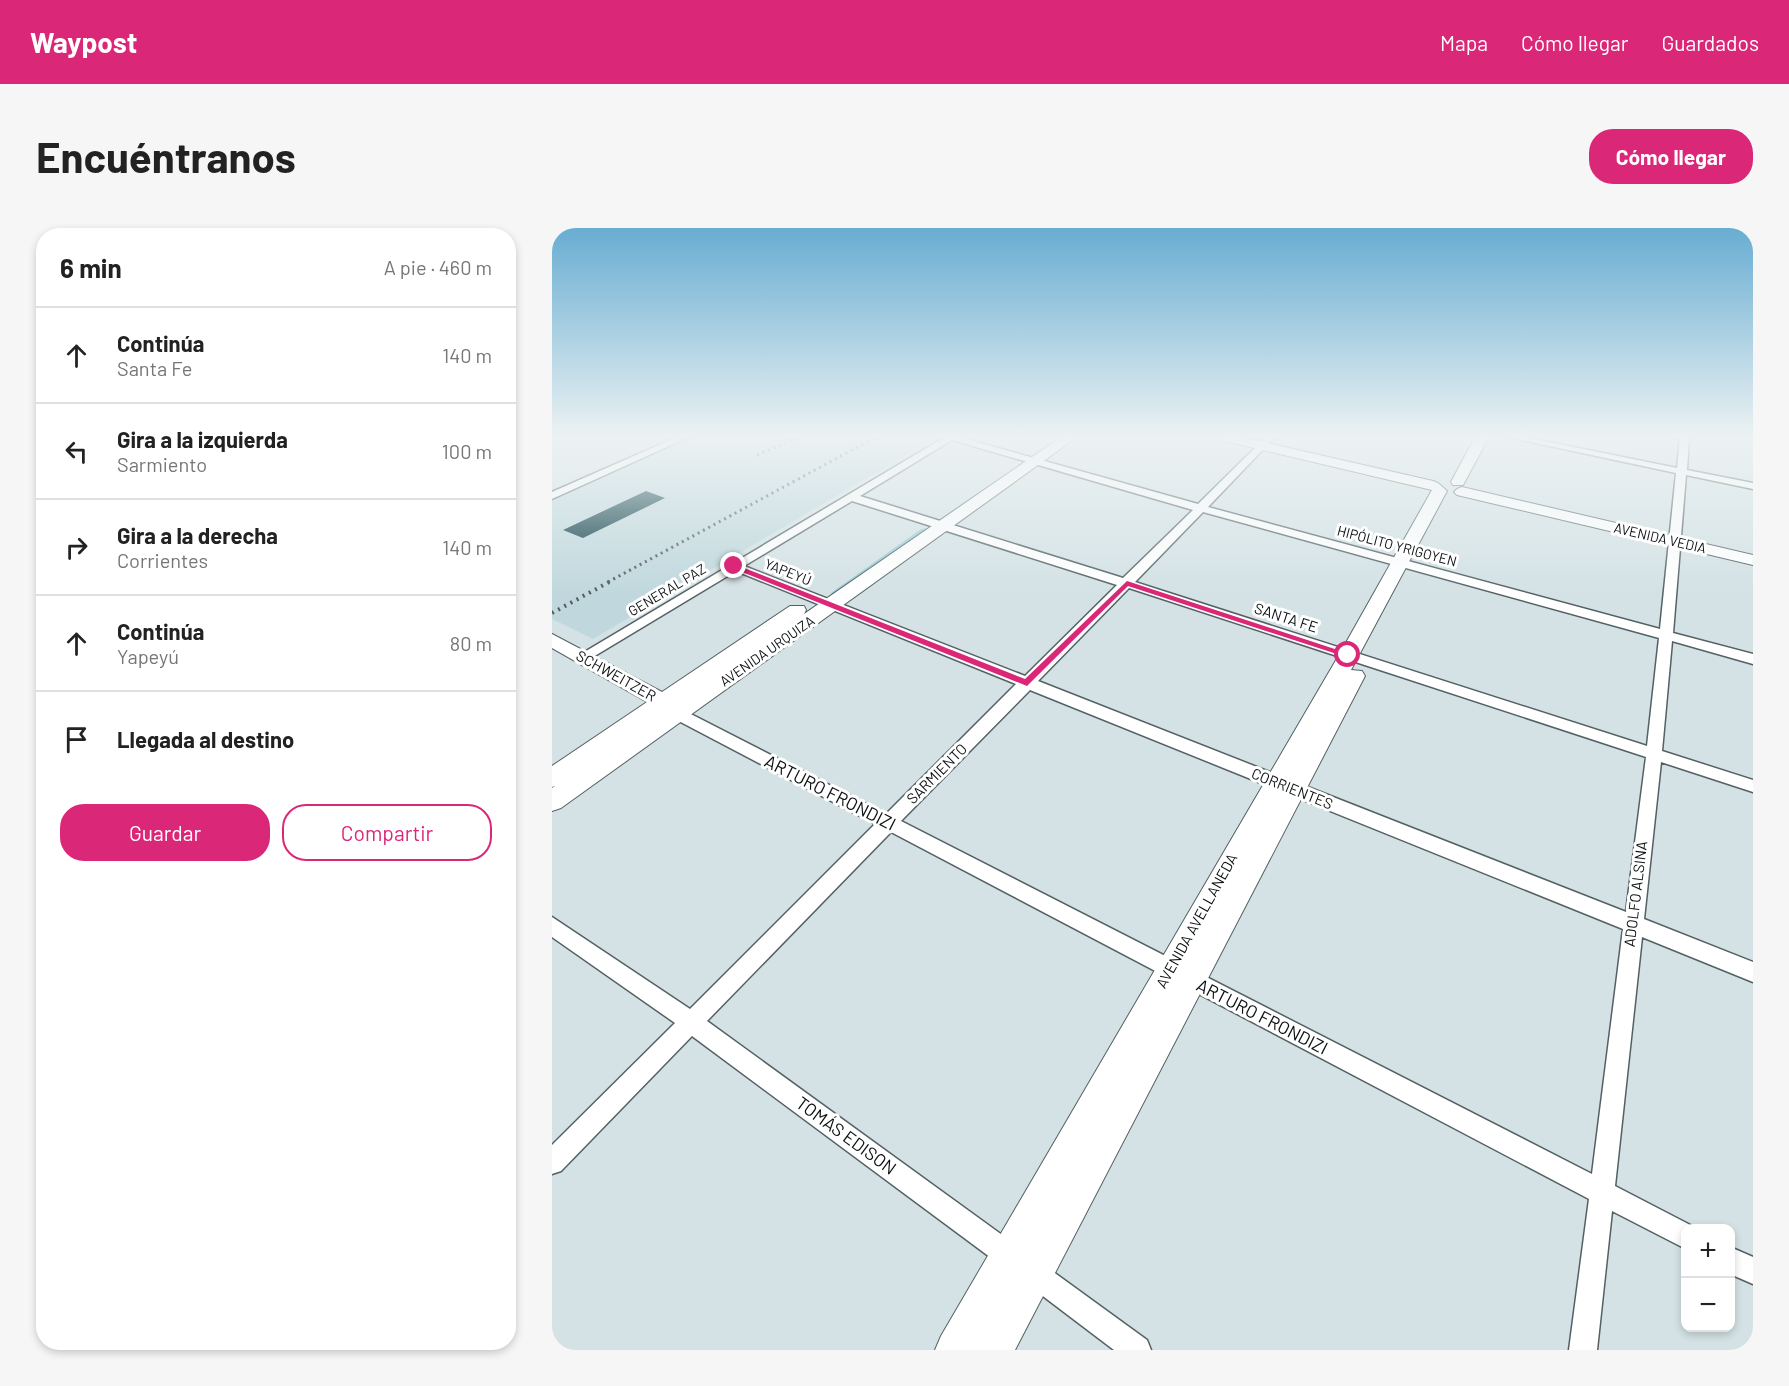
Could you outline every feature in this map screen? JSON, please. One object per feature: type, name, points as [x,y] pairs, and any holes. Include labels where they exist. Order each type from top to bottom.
[{"type":"main road","name":"AVENIDA URQUIZA","points":[[552,778],[671,708],[832,605],[986,489]]},
{"type":"main road","name":"AVENIDA AVELLANEDA","points":[[955,1350],[1008,1255],[1180,974],[1447,489]]},
{"type":"main road","name":"AVENIDA VEDIA","points":[[1463,489],[1676,539],[1753,560]]},
{"type":"main road","name":"AVENIDA URQUIZA","points":[[552,801],[814,598],[938,523]]},
{"type":"main road","name":"AVENIDA VEDIA","points":[[1676,539],[1753,554]]},
{"type":"main road","name":"SCHWEITZER","points":[[552,640],[671,708]]},
{"type":"main road","name":"AVENIDA AVELLANEDA","points":[[993,1350],[1034,1274],[1180,974]]},
{"type":"street","points":[[552,496],[567,489]]},
{"type":"street","name":"GENERAL PAZ","points":[[584,657],[864,489]]},
{"type":"street","name":"HIPÓLITO YRIGOYEN","points":[[1132,489],[1753,659]]},
{"type":"street","name":"SARMIENTO","points":[[552,1162],[1127,584],[1218,489]]},
{"type":"street","name":"ADOLFO ALSINA","points":[[1583,1350],[1654,754],[1680,489]]},
{"type":"street","name":"SANTA FE","points":[[851,497],[1753,786]]},
{"type":"street","name":"YAPEYÚ","points":[[734,566],[832,605]]},
{"type":"street","name":"CORRIENTES","points":[[832,605],[1753,972]]},
{"type":"street","name":"ARTURO FRONDIZI","points":[[671,708],[888,823],[1681,1233]]},
{"type":"street","name":"TOMÁS EDISON","points":[[552,926],[691,1022],[1137,1350]]},
{"type":"street","points":[[1735,1262],[1753,1271]]},
{"type":"shaded area","points":[[576,489],[848,489],[593,639],[552,619],[552,500]]},
{"type":"shaded area","points":[[929,528],[833,595],[831,593],[921,529]]},
{"type":"building","points":[[646,491],[665,498],[583,538],[563,530]]},
{"type":"railway","points":[[608,582],[779,489]]},
{"type":"railway","points":[[552,613],[611,581]]},
{"type":"route","points":[[734,566],[1027,683],[1127,584],[1348,655]]}]
